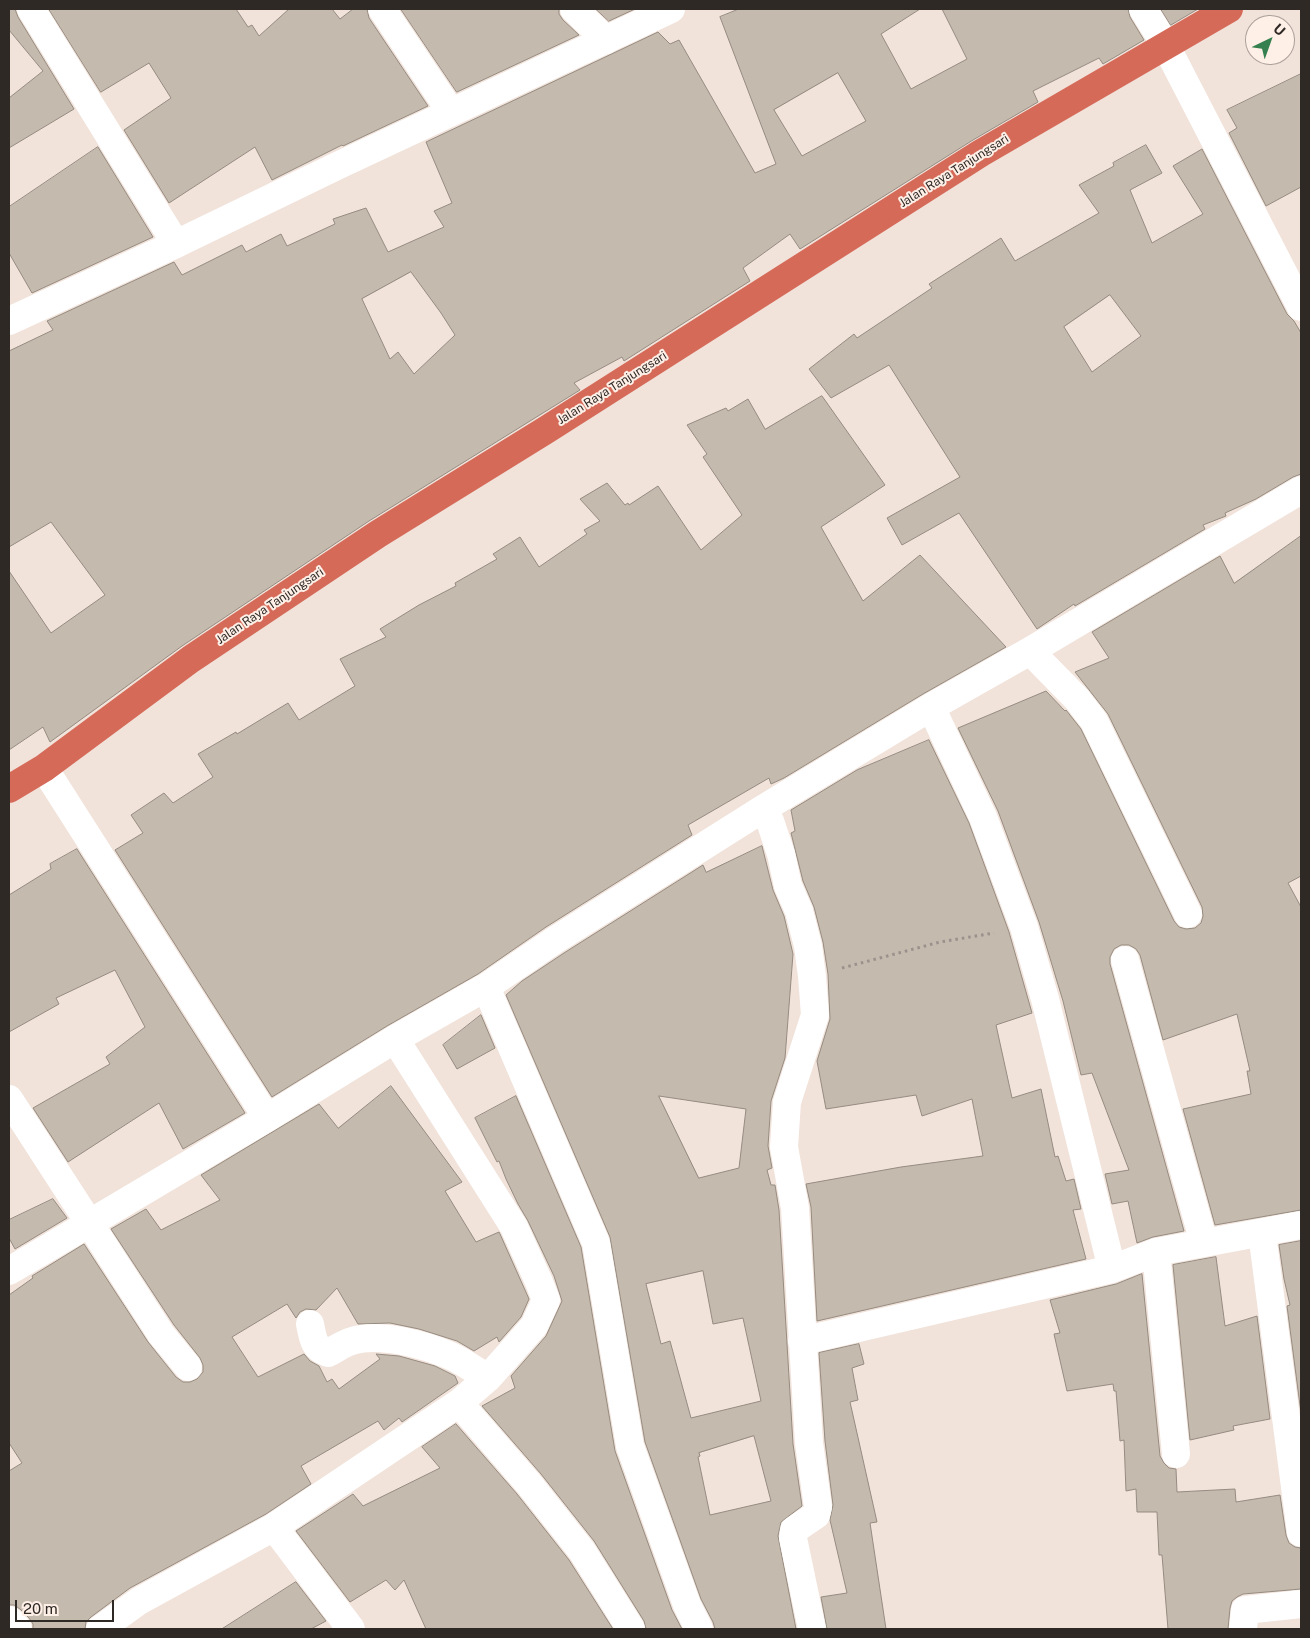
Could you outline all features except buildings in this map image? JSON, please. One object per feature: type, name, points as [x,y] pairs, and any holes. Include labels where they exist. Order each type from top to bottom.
[{"type":"highway","name":"Jalan Raya Tanjungsari","points":[[9,788],[44,768],[191,659],[378,534],[546,430],[980,153],[1228,9]]},
{"type":"street","points":[[31,9],[176,244]]},
{"type":"street","points":[[382,9],[414,54],[451,112]]},
{"type":"street","points":[[574,9],[606,40]]},
{"type":"street","points":[[1144,9],[1166,46],[1301,307]]},
{"type":"street","points":[[9,320],[176,244],[606,40],[659,11]]},
{"type":"street","points":[[9,1271],[486,987],[555,940],[761,810],[931,707],[1030,651],[1301,490]]},
{"type":"street","points":[[1030,651],[1077,698],[1094,721],[1188,914]]},
{"type":"street","points":[[931,707],[983,817],[1024,928],[1045,999],[1112,1269]]},
{"type":"street","points":[[44,768],[268,1118]]},
{"type":"street","points":[[761,810],[770,821],[788,886],[799,911],[808,946],[815,1015],[787,1102],[784,1147],[795,1208],[808,1443],[818,1507],[816,1515],[796,1528],[793,1533],[812,1629]]},
{"type":"street","points":[[1125,960],[1204,1243]]},
{"type":"street","points":[[486,987],[596,1243],[630,1446],[687,1605],[699,1629]]},
{"type":"street","points":[[100,1629],[139,1601],[274,1527],[458,1403],[488,1378],[534,1326],[546,1300],[514,1227],[395,1040]]},
{"type":"street","points":[[9,1100],[161,1334],[188,1367]]},
{"type":"street","points":[[802,1341],[1112,1269],[1156,1252],[1301,1225]]},
{"type":"street","points":[[1262,1233],[1301,1533]]},
{"type":"street","points":[[1156,1252],[1176,1454]]},
{"type":"street","points":[[310,1324],[313,1340],[320,1350],[328,1353],[352,1341],[370,1338],[388,1339],[426,1347],[453,1357],[488,1378]]},
{"type":"street","points":[[458,1403],[529,1484],[582,1551],[631,1629]]},
{"type":"street","points":[[274,1527],[351,1629]]},
{"type":"street","points":[[1243,1629],[1245,1610],[1301,1604]]},
{"type":"street","points":[[9,1620],[18,1629]]},
{"type":"path","points":[[812,976],[940,942],[1024,928]]}]
